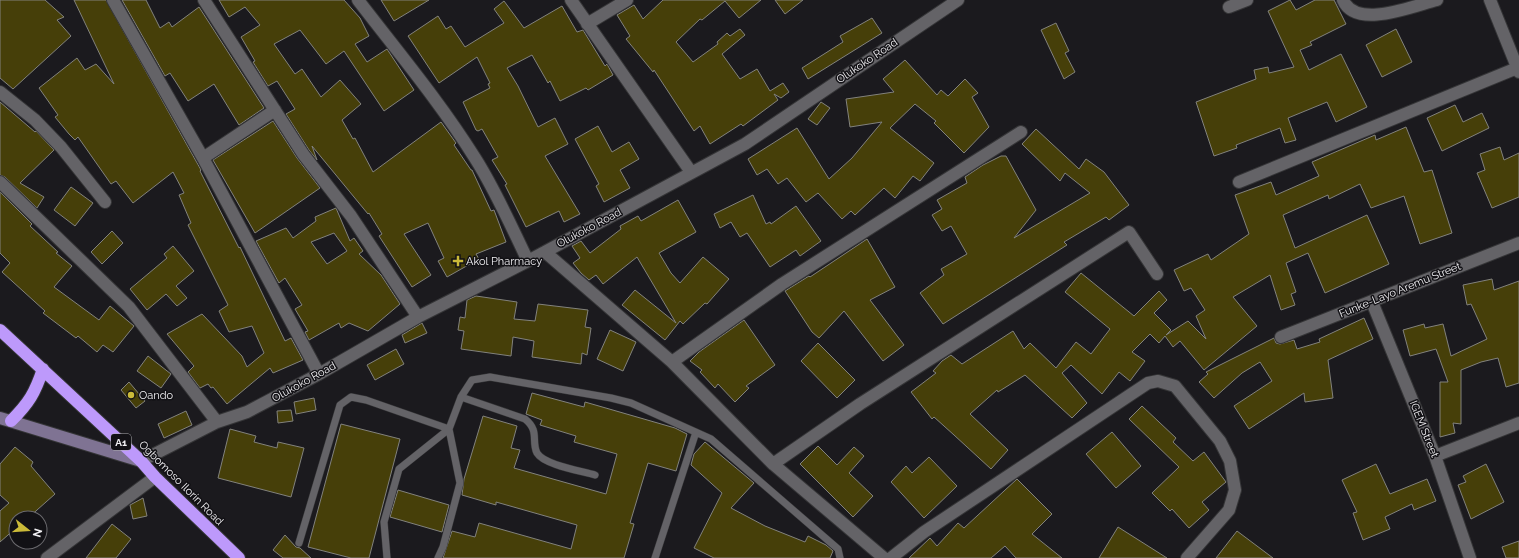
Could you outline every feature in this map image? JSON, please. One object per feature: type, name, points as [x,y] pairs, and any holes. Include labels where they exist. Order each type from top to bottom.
[{"type":"highway","name":"Ogbomoso Ilorin Road","points":[[0,330],[141,461],[155,477],[239,558]]},
{"type":"highway","points":[[6,420],[27,406],[37,387],[43,369]]},
{"type":"main road","points":[[6,420],[141,461]]},
{"type":"street","points":[[113,0],[203,158],[319,374]]},
{"type":"street","points":[[204,0],[303,154],[350,216],[418,317]]},
{"type":"street","points":[[358,0],[441,106],[476,159],[528,261]]},
{"type":"street","points":[[571,0],[691,172]]},
{"type":"street","points":[[588,24],[627,0]]},
{"type":"street","name":"Olukoko Road","points":[[141,461],[217,422],[247,412],[319,374],[418,317],[528,261],[745,144],[958,0]]},
{"type":"street","points":[[1229,7],[1248,0]]},
{"type":"street","points":[[1343,0],[1346,8],[1358,14],[1382,15],[1437,0]]},
{"type":"street","points":[[1239,182],[1518,70],[1490,0]]},
{"type":"street","points":[[0,92],[34,120],[61,147],[105,202]]},
{"type":"street","points":[[203,158],[275,110]]},
{"type":"street","points":[[672,362],[782,284],[1021,132]]},
{"type":"street","points":[[0,182],[129,307],[217,422]]},
{"type":"street","points":[[773,464],[860,404],[1128,232],[1157,274]]},
{"type":"street","name":"Funke-Layo Aremu Street","points":[[1281,336],[1372,302],[1519,243]]},
{"type":"street","points":[[545,252],[672,362],[773,464],[884,558]]},
{"type":"street","name":"IGEM Street","points":[[1372,302],[1435,456],[1470,558]]},
{"type":"street","points":[[891,558],[924,532],[1148,383],[1158,381],[1175,386],[1220,441],[1230,461],[1235,490],[1229,510],[1187,558]]},
{"type":"street","points":[[1435,456],[1519,423]]},
{"type":"street","points":[[47,558],[155,477]]},
{"type":"lane","points":[[387,558],[384,522],[399,469],[449,429],[461,397],[472,380],[490,377],[631,403],[711,439],[838,549],[840,558]]},
{"type":"lane","points":[[461,397],[525,420],[531,424],[535,435],[537,453],[543,460],[595,475]]},
{"type":"lane","points":[[299,543],[340,405],[351,398],[366,400],[449,429]]},
{"type":"lane","points":[[438,558],[443,547],[460,483],[449,429]]},
{"type":"lane","points":[[655,558],[696,432]]},
{"type":"building","points":[[0,0],[45,0],[64,17],[57,20],[71,36],[13,89],[0,78]]},
{"type":"building","points":[[74,0],[106,0],[201,170],[200,171],[239,248],[240,247],[285,341],[291,338],[303,360],[273,373],[270,368],[227,404],[213,387],[211,388],[208,384],[200,388],[188,372],[194,366],[167,334],[202,314],[242,356],[247,367],[264,353],[252,326],[229,332],[219,311],[228,305],[188,225],[191,223],[179,195],[184,193],[173,172],[133,203],[116,181],[111,184],[78,137],[75,140],[55,117],[58,115],[39,88],[77,58],[85,70],[96,64],[114,84]]},
{"type":"building","points":[[122,0],[146,0],[160,28],[169,22],[172,27],[199,7],[264,108],[239,125],[214,84],[188,101],[170,73],[165,76]]},
{"type":"building","points":[[219,0],[344,0],[360,18],[369,36],[355,44],[367,62],[387,49],[414,90],[384,111],[344,51],[326,64],[300,30],[274,44],[295,74],[302,69],[321,97],[340,80],[361,104],[342,120],[353,139],[355,138],[373,172],[441,122],[456,143],[454,145],[472,170],[491,211],[494,210],[506,242],[476,254],[479,259],[447,277],[438,261],[444,258],[428,223],[404,234],[431,275],[412,287],[379,236],[382,234],[369,213],[368,214],[312,146],[317,160],[309,150],[286,114],[295,109],[277,81],[268,86],[253,62],[255,61],[241,37],[260,25],[245,7],[229,17]]},
{"type":"building","points":[[381,0],[429,0],[394,21]]},
{"type":"building","points":[[663,0],[761,0],[739,18],[725,1],[702,20],[700,19],[676,42],[693,62],[718,44],[717,42],[727,33],[730,36],[740,29],[745,35],[722,54],[740,79],[757,69],[770,91],[783,83],[789,92],[781,98],[774,94],[778,100],[743,126],[741,124],[710,144],[700,126],[694,131],[654,70],[653,72],[626,39],[630,36],[617,15],[634,5],[643,19]]},
{"type":"building","points":[[775,0],[803,0],[785,14]]},
{"type":"building","points":[[1290,0],[1296,10],[1315,0],[1334,0],[1346,24],[1310,42],[1312,45],[1300,50],[1309,70],[1341,54],[1367,107],[1336,122],[1327,102],[1288,118],[1296,140],[1285,143],[1280,128],[1236,145],[1237,148],[1214,156],[1196,102],[1256,79],[1254,70],[1268,67],[1269,73],[1294,67],[1268,11]]},
{"type":"building","points":[[504,1],[524,28],[562,6],[577,32],[583,30],[605,66],[607,64],[613,75],[588,90],[586,88],[560,101],[550,81],[548,83],[532,55],[507,68],[518,86],[538,127],[555,118],[568,144],[545,156],[580,214],[564,222],[559,211],[526,227],[505,185],[507,184],[492,160],[498,157],[482,129],[478,131],[476,130],[463,102],[490,88],[488,84],[490,83],[477,57],[439,83],[408,36],[438,16],[446,29],[451,26],[465,47],[504,23],[494,9]]},
{"type":"building","points":[[872,18],[882,33],[808,79],[802,68],[843,42],[840,36]]},
{"type":"building","points":[[1056,23],[1069,51],[1065,53],[1075,72],[1064,79],[1041,30]]},
{"type":"building","points":[[1396,29],[1412,62],[1382,77],[1366,45]]},
{"type":"building","points":[[905,60],[937,95],[941,90],[948,96],[965,79],[978,93],[972,97],[989,127],[964,153],[934,123],[936,121],[915,104],[890,128],[934,163],[920,181],[913,176],[895,198],[884,188],[855,215],[851,211],[842,219],[818,193],[806,202],[787,178],[778,184],[767,169],[757,175],[748,159],[797,128],[829,179],[852,158],[882,122],[850,127],[846,99],[894,92],[883,79]]},
{"type":"building","points":[[0,102],[35,132],[36,131],[54,150],[20,183],[44,197],[37,208],[5,177],[0,175]]},
{"type":"building","points":[[821,102],[830,108],[817,125],[808,119]]},
{"type":"building","points":[[1455,105],[1463,122],[1482,113],[1489,128],[1442,151],[1427,118]]},
{"type":"building","points":[[273,121],[297,158],[320,188],[255,233],[213,160]]},
{"type":"building","points":[[598,126],[612,152],[629,142],[639,159],[620,170],[630,188],[604,202],[596,186],[599,184],[575,139]]},
{"type":"building","points":[[1406,127],[1424,172],[1432,170],[1452,233],[1420,244],[1404,196],[1371,208],[1360,184],[1329,199],[1328,195],[1283,215],[1295,248],[1367,215],[1389,264],[1325,293],[1308,253],[1286,263],[1296,292],[1291,294],[1295,305],[1281,310],[1270,275],[1233,297],[1257,326],[1204,370],[1180,341],[1173,347],[1165,336],[1159,343],[1150,334],[1132,352],[1145,361],[1130,381],[1119,372],[1102,394],[1071,365],[1062,373],[1087,403],[1072,418],[1025,375],[998,392],[997,390],[970,414],[1008,450],[991,469],[934,417],[932,419],[911,392],[936,373],[933,371],[942,361],[951,355],[962,364],[1013,331],[1024,349],[1030,343],[1056,368],[1076,342],[1091,354],[1110,329],[1065,292],[1081,273],[1134,316],[1159,291],[1167,300],[1154,313],[1171,330],[1166,335],[1188,321],[1206,339],[1196,316],[1205,310],[1191,288],[1184,291],[1174,270],[1208,254],[1211,260],[1249,234],[1235,195],[1271,182],[1276,195],[1319,176],[1312,162],[1375,135],[1376,140]]},
{"type":"building","points":[[1036,129],[1079,169],[1086,159],[1104,172],[1129,205],[1109,220],[1106,217],[1064,242],[1067,245],[943,324],[920,293],[944,275],[941,269],[967,254],[951,226],[942,231],[932,215],[942,209],[937,200],[967,183],[965,177],[983,165],[1001,156],[1006,156],[1036,210],[1014,238],[1090,193],[1065,173],[1060,181],[1022,144]]},
{"type":"building","points":[[1500,147],[1504,160],[1519,153],[1519,197],[1492,208],[1477,173],[1485,170],[1480,154]]},
{"type":"building","points":[[71,187],[93,203],[75,226],[54,210]]},
{"type":"building","points":[[0,192],[32,224],[30,226],[58,252],[56,253],[72,266],[54,287],[99,320],[110,306],[134,326],[113,352],[103,345],[97,352],[78,336],[76,338],[43,313],[45,311],[2,272],[10,263],[0,253]]},
{"type":"building","points":[[753,195],[766,224],[770,222],[771,224],[796,206],[821,241],[800,256],[796,250],[770,267],[747,233],[740,237],[731,222],[720,228],[714,214]]},
{"type":"building","points":[[678,200],[696,232],[659,253],[671,273],[680,283],[703,257],[729,279],[707,304],[705,303],[683,324],[680,321],[665,340],[622,305],[635,290],[676,323],[637,257],[603,284],[596,275],[589,280],[581,273],[573,263],[580,258],[572,246],[581,241],[590,253],[621,229],[620,226],[638,216],[641,221]]},
{"type":"building","points":[[336,208],[350,241],[354,238],[363,251],[359,254],[381,275],[400,304],[368,331],[349,323],[341,328],[339,323],[309,340],[305,332],[308,331],[295,309],[302,305],[285,278],[279,283],[256,241],[286,228],[293,238],[316,221],[315,217]],"holes":[[[334,233],[347,251],[327,264],[311,242]]]},
{"type":"building","points":[[112,231],[123,243],[102,264],[91,252]]},
{"type":"building","points":[[867,239],[895,287],[870,300],[904,345],[883,361],[844,311],[819,338],[812,332],[785,291],[809,276],[810,277]]},
{"type":"building","points":[[173,246],[194,271],[176,286],[187,298],[177,306],[166,294],[147,310],[130,289],[167,258],[164,254]]},
{"type":"building","points":[[1492,279],[1494,290],[1519,281],[1519,383],[1506,387],[1498,358],[1481,362],[1461,370],[1461,424],[1453,423],[1455,433],[1440,437],[1440,382],[1448,382],[1436,349],[1410,356],[1403,330],[1424,324],[1425,328],[1443,324],[1451,356],[1487,339],[1471,304],[1467,305],[1463,285]]},
{"type":"building","points":[[476,296],[517,302],[514,319],[535,321],[538,304],[588,310],[585,327],[591,328],[587,355],[582,353],[581,364],[532,357],[534,341],[513,337],[511,356],[461,349],[464,331],[458,330],[460,317],[465,318],[467,300]]},
{"type":"building","points":[[1364,318],[1373,339],[1328,360],[1333,398],[1305,402],[1304,393],[1249,429],[1234,406],[1272,381],[1260,362],[1242,373],[1214,398],[1199,382],[1208,374],[1206,372],[1274,338],[1276,343],[1280,344],[1294,340],[1297,349],[1320,342],[1319,339]]},
{"type":"building","points":[[744,320],[775,365],[746,386],[749,388],[735,402],[718,384],[715,388],[700,372],[702,370],[690,361],[699,352]]},
{"type":"building","points":[[422,323],[427,333],[405,343],[402,335]]},
{"type":"building","points":[[610,330],[636,342],[623,371],[597,359]]},
{"type":"building","points":[[818,343],[855,380],[837,398],[801,361]]},
{"type":"building","points":[[396,349],[404,364],[375,380],[367,365]]},
{"type":"building","points":[[148,356],[171,374],[161,388],[137,371]]},
{"type":"building","points":[[129,382],[145,401],[136,408],[121,390]]},
{"type":"building","points":[[532,393],[584,407],[585,402],[675,428],[687,434],[676,471],[648,463],[630,523],[634,524],[624,558],[443,558],[452,531],[475,537],[479,523],[571,549],[577,525],[496,502],[496,505],[462,495],[464,479],[483,416],[517,426],[511,448],[520,450],[514,468],[606,494],[617,454],[574,442],[576,436],[540,425],[542,420],[526,414]]},
{"type":"building","points":[[314,398],[316,410],[296,414],[294,402]]},
{"type":"building","points":[[1142,406],[1176,438],[1173,442],[1193,461],[1204,452],[1226,482],[1202,502],[1209,510],[1189,528],[1172,509],[1170,511],[1152,493],[1179,467],[1129,419]]},
{"type":"building","points":[[291,410],[293,421],[278,423],[277,411]]},
{"type":"building","points":[[186,411],[192,425],[164,438],[158,424]]},
{"type":"building","points":[[341,424],[400,439],[369,558],[351,558],[308,547]]},
{"type":"building","points":[[230,429],[256,436],[254,442],[277,448],[278,442],[304,448],[291,497],[218,478]]},
{"type":"building","points":[[1112,432],[1141,466],[1116,488],[1086,454]]},
{"type":"building","points":[[705,442],[754,483],[731,508],[765,526],[805,542],[808,536],[826,545],[833,551],[830,558],[714,558],[694,548],[722,493],[691,465],[694,454]]},
{"type":"building","points":[[818,446],[837,465],[854,447],[864,456],[849,473],[873,496],[853,517],[800,464]]},
{"type":"building","points":[[15,447],[33,462],[31,466],[55,494],[37,510],[8,510],[8,535],[0,542],[0,511],[9,503],[0,495],[0,464]]},
{"type":"building","points":[[929,457],[957,486],[924,518],[891,482],[906,466],[912,473]]},
{"type":"building","points":[[1376,464],[1390,494],[1427,479],[1436,501],[1414,510],[1412,504],[1385,517],[1390,529],[1363,540],[1353,513],[1357,512],[1342,480]]},
{"type":"building","points":[[1486,464],[1504,502],[1471,519],[1458,485],[1466,482],[1463,476]]},
{"type":"building","points":[[1017,479],[1052,514],[1032,534],[1062,558],[1016,558],[1005,546],[991,558],[909,558],[930,538],[937,546],[958,523],[964,528]]},
{"type":"building","points":[[398,490],[449,505],[442,532],[390,517]]},
{"type":"building","points":[[143,498],[147,516],[133,519],[130,505]]},
{"type":"building","points":[[112,524],[131,539],[116,558],[86,558]]},
{"type":"building","points":[[1118,527],[1167,558],[1099,558]]},
{"type":"building","points":[[1237,531],[1273,558],[1216,558]]},
{"type":"building","points":[[285,535],[296,547],[300,548],[311,558],[283,558],[273,550]]},
{"type":"building","points":[[1519,541],[1519,558],[1506,558],[1502,547]]},
{"type":"place","name":"Akol Pharmacy","points":[[458,261]]},
{"type":"place","name":"Oando","points":[[131,395]]}]
